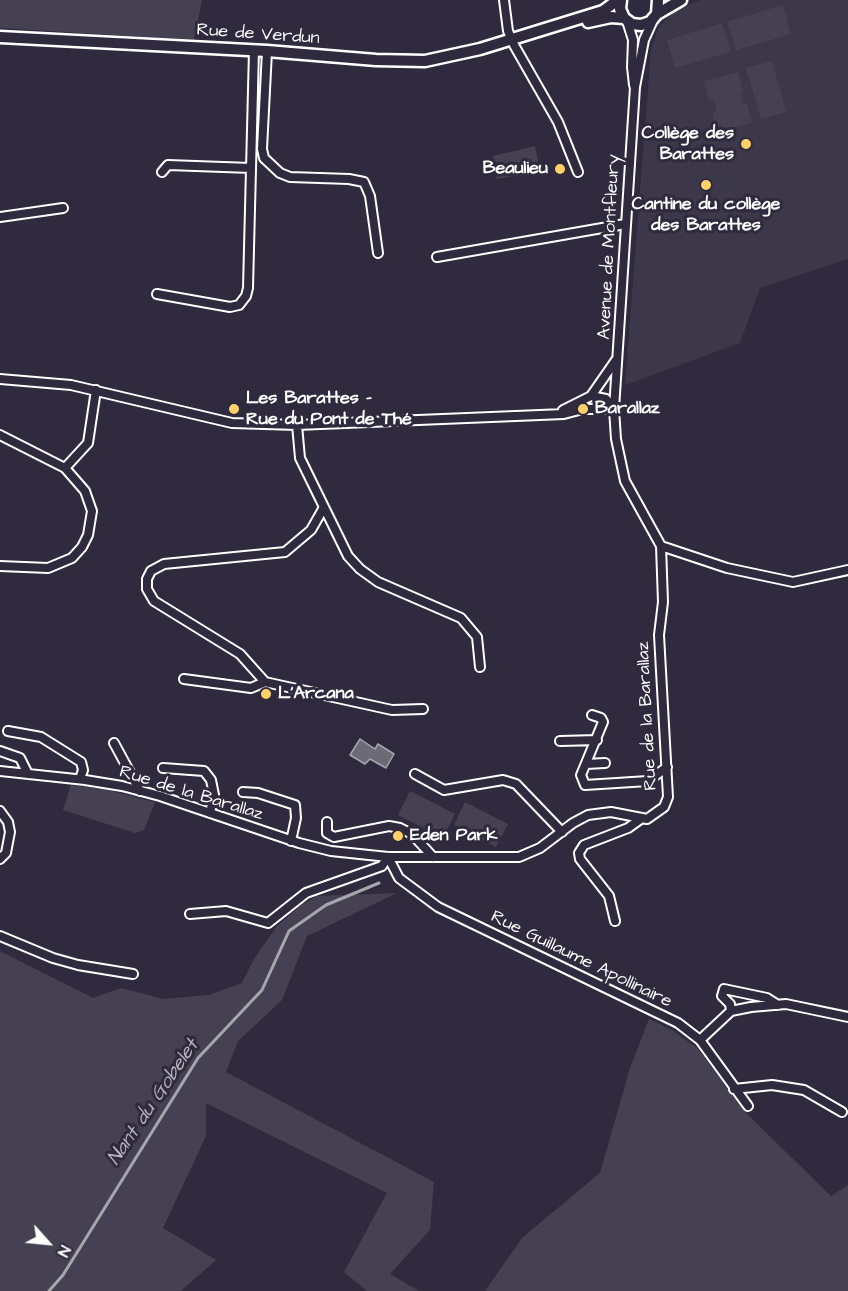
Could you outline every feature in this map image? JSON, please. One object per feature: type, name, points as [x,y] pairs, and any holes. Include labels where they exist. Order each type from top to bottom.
[{"type":"main road","name":"Rue de Verdun","points":[[0,37],[425,61],[512,39],[603,11],[619,0]]},
{"type":"main road","points":[[619,0],[620,9],[626,20]]},
{"type":"main road","points":[[656,17],[658,0]]},
{"type":"main road","points":[[656,17],[681,0]]},
{"type":"main road","name":"Rue de Verdun","points":[[512,39],[528,39],[611,17],[641,25],[656,17]]},
{"type":"street","points":[[504,0],[508,31],[531,80],[558,122],[578,172]]},
{"type":"street","name":"Avenue de Montfleury","points":[[615,410],[635,87],[644,39],[656,17]]},
{"type":"street","name":"Avenue de Montfleury","points":[[626,20],[633,40],[632,67],[635,87]]},
{"type":"street","points":[[158,294],[230,307],[239,305],[246,296],[254,50]]},
{"type":"street","points":[[267,51],[262,149],[264,158],[280,173],[290,177],[350,178],[364,182],[370,195],[378,253]]},
{"type":"street","points":[[162,172],[168,165],[251,168]]},
{"type":"street","points":[[0,218],[63,208]]},
{"type":"street","points":[[437,257],[625,224]]},
{"type":"street","points":[[554,414],[591,396],[618,358]]},
{"type":"street","points":[[0,379],[71,385],[232,423],[297,425],[615,410]]},
{"type":"street","points":[[65,468],[88,443],[96,390]]},
{"type":"street","points":[[591,396],[606,399],[615,410]]},
{"type":"street","points":[[597,410],[615,428]]},
{"type":"street","name":"Rue de la Barallaz","points":[[0,771],[80,779],[140,791],[291,841],[331,851],[388,857],[519,857],[540,848],[573,823],[598,813],[652,817],[664,807],[668,797],[659,635],[663,602],[661,546],[625,481],[615,428],[615,410]]},
{"type":"street","points":[[297,425],[300,458],[348,556],[360,569],[378,582],[440,607],[460,618],[477,637],[480,667]]},
{"type":"street","points":[[0,435],[65,468],[85,491],[92,511],[91,522],[82,548],[72,558],[48,568],[0,566]]},
{"type":"street","points":[[265,682],[240,654],[223,641],[154,601],[147,589],[147,579],[152,571],[164,564],[285,552],[311,530],[323,509]]},
{"type":"street","points":[[661,546],[727,568],[793,582],[848,570]]},
{"type":"street","points":[[184,679],[251,688],[265,682],[392,710],[423,709]]},
{"type":"street","points":[[592,715],[601,718],[603,722],[586,764],[582,781],[592,786],[648,781],[667,767]]},
{"type":"street","points":[[8,731],[41,737],[81,762],[83,770],[80,779]]},
{"type":"street","points":[[560,741],[597,740]]},
{"type":"street","points":[[114,743],[140,791]]},
{"type":"street","points":[[0,751],[20,758],[28,774]]},
{"type":"street","points":[[586,764],[605,763]]},
{"type":"street","points":[[163,768],[204,771],[211,780],[214,795],[210,813]]},
{"type":"street","points":[[415,774],[444,790],[503,780],[516,784],[562,832]]},
{"type":"street","points":[[243,792],[295,805],[296,818],[291,841]]},
{"type":"street","points":[[0,811],[8,822],[10,832],[6,853],[0,859]]},
{"type":"street","points":[[615,921],[609,896],[580,859],[579,853],[584,845],[628,828],[642,818]]},
{"type":"street","points":[[327,822],[327,833],[334,837],[389,826],[400,828],[412,834],[434,857]]},
{"type":"street","points":[[190,914],[226,911],[268,923],[306,893],[334,886],[382,866],[388,857]]},
{"type":"street","name":"Rue Guillaume Apollinaire","points":[[388,857],[399,878],[438,907],[557,966],[657,1011],[700,1040],[748,1106]]},
{"type":"street","points":[[0,936],[53,958],[78,965],[132,974]]},
{"type":"street","points":[[731,1011],[730,1004],[722,996],[724,989],[768,998],[779,1005]]},
{"type":"street","points":[[700,1040],[731,1011],[779,1005],[848,1017]]},
{"type":"street","points":[[734,1089],[772,1085],[804,1090],[842,1112]]},
{"type":"shaded area","points":[[0,0],[202,0],[194,40],[0,28]]},
{"type":"shaded area","name":"Collège des Barattes","points":[[700,0],[848,0],[848,259],[760,288],[740,343],[625,385],[651,48],[660,25],[677,10]]},
{"type":"shaded area","points":[[783,5],[791,34],[736,50],[727,22]]},
{"type":"shaded area","points":[[722,23],[731,52],[675,68],[667,40]]},
{"type":"shaded area","points":[[772,61],[786,112],[761,119],[746,68]]},
{"type":"shaded area","points":[[738,72],[743,92],[740,93],[743,104],[747,104],[752,123],[718,132],[712,113],[717,111],[714,100],[709,101],[704,81]]},
{"type":"shaded area","points":[[535,146],[540,171],[497,179],[493,156]]},
{"type":"shaded area","points":[[360,739],[375,749],[378,744],[394,754],[386,768],[370,759],[365,764],[350,755]]},
{"type":"shaded area","points":[[71,785],[108,790],[155,802],[144,830],[135,833],[63,810]]},
{"type":"shaded area","points":[[410,791],[455,814],[443,838],[398,815]]},
{"type":"shaded area","points":[[465,802],[508,824],[496,847],[454,825]]},
{"type":"shaded area","points":[[397,893],[307,936],[282,1000],[238,1041],[226,1072],[434,1182],[430,1230],[390,1274],[419,1291],[367,1291],[344,1272],[387,1193],[206,1103],[206,1136],[163,1228],[216,1260],[181,1291],[0,1291],[0,951],[93,998],[121,988],[163,999],[209,995],[242,983],[254,959],[277,926],[300,906],[317,896]]},
{"type":"shaded area","points":[[649,1019],[672,1030],[697,1048],[747,1114],[831,1196],[848,1185],[848,1291],[485,1291],[522,1238],[600,1173],[630,1068]]},
{"type":"waterway","name":"Nant du Gobelet","points":[[49,1291],[63,1275],[198,1058],[262,990],[289,931],[326,905],[379,883]]},
{"type":"place","name":"Collège des Barattes","points":[[746,144]]},
{"type":"place","name":"Beaulieu","points":[[560,169]]},
{"type":"place","name":"Cantine du collège des Barattes","points":[[706,185]]},
{"type":"place","name":"Les Barattes - Rue du Pont de Thé","points":[[234,409]]},
{"type":"place","name":"Barallaz","points":[[583,409]]},
{"type":"place","name":"L'Arcana","points":[[266,694]]},
{"type":"place","name":"Eden Park","points":[[398,836]]}]
